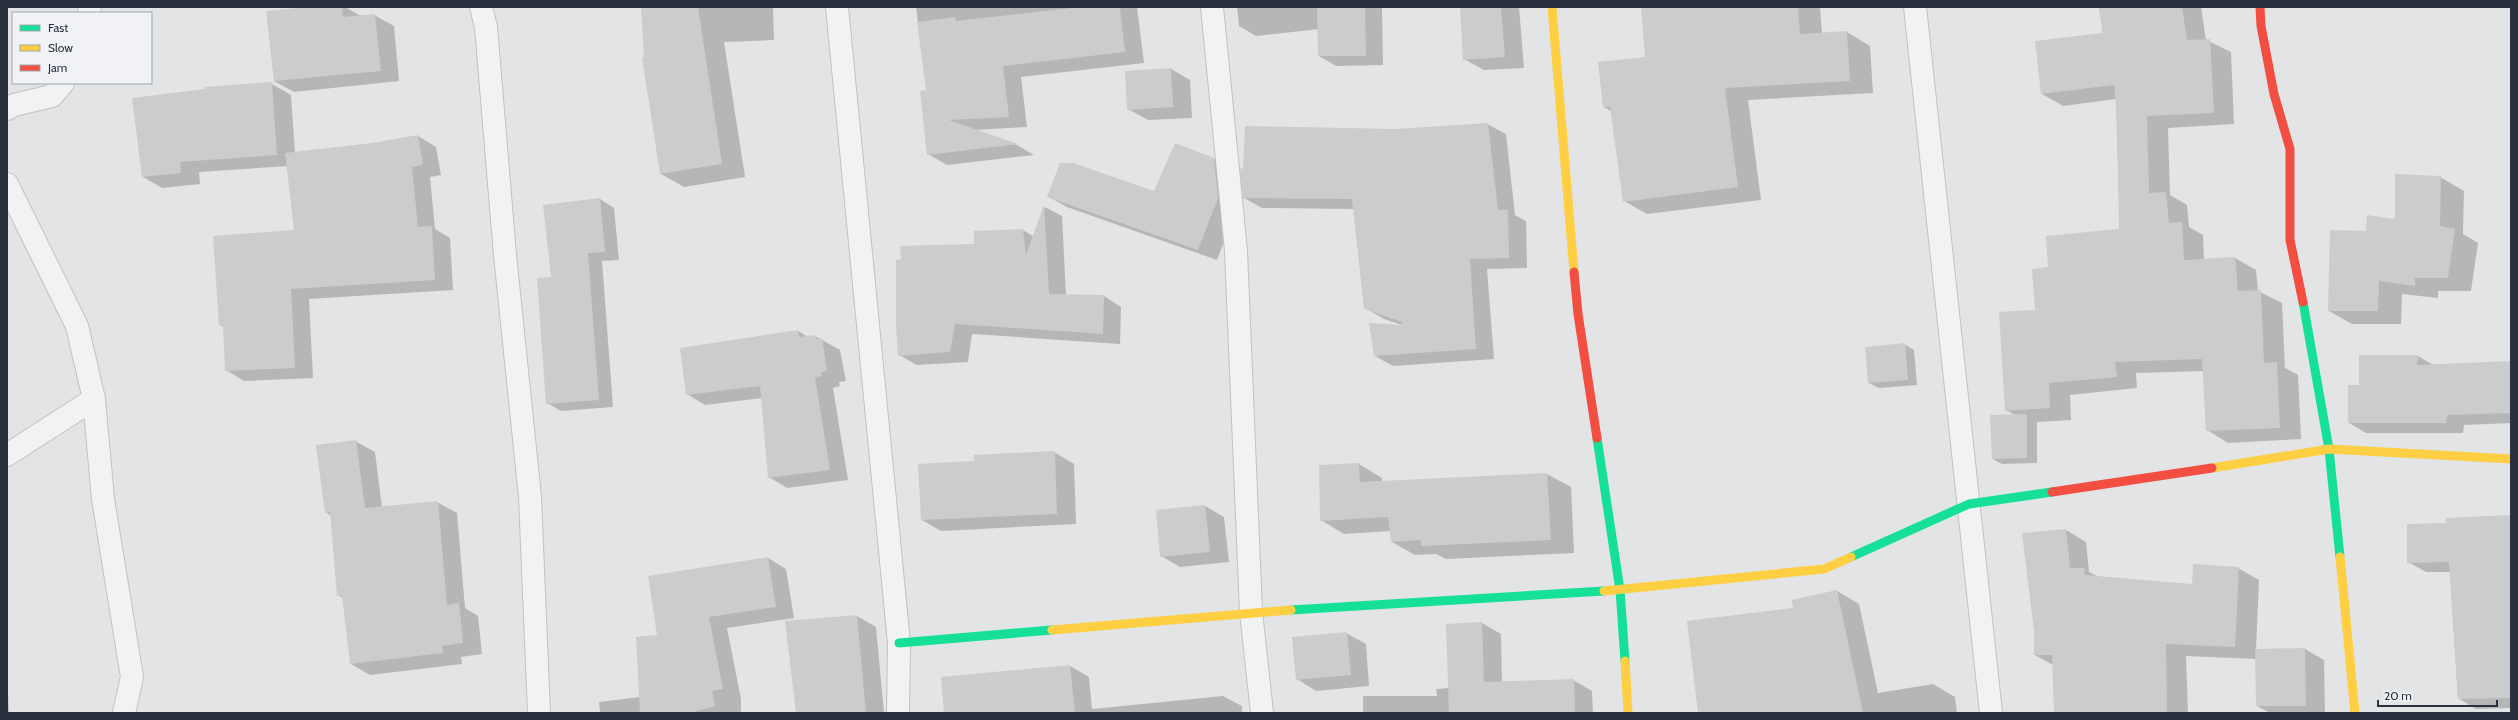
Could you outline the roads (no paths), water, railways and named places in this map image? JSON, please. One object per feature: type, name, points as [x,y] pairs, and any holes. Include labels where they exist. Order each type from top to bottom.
[{"type":"street","points":[[481,7],[486,27],[505,255],[530,497],[539,713]]},
{"type":"street","points":[[837,7],[899,643],[898,713]]},
{"type":"street","points":[[1212,7],[1236,251],[1251,612],[1262,713]]},
{"type":"street","points":[[1552,7],[1578,314],[1620,590],[1628,713]]},
{"type":"street","points":[[1915,7],[1991,713]]},
{"type":"street","points":[[2260,7],[2261,26],[2274,94],[2290,149],[2290,240],[2300,282],[2329,449],[2355,713]]},
{"type":"street","points":[[7,109],[14,105],[52,96],[62,84]]},
{"type":"street","points":[[7,184],[77,326],[94,399],[103,499],[132,677],[124,713]]},
{"type":"street","points":[[7,455],[94,399]]},
{"type":"street","points":[[899,643],[1251,612],[1620,590],[1824,569],[1969,504],[2142,480],[2329,449],[2511,459]]}]
